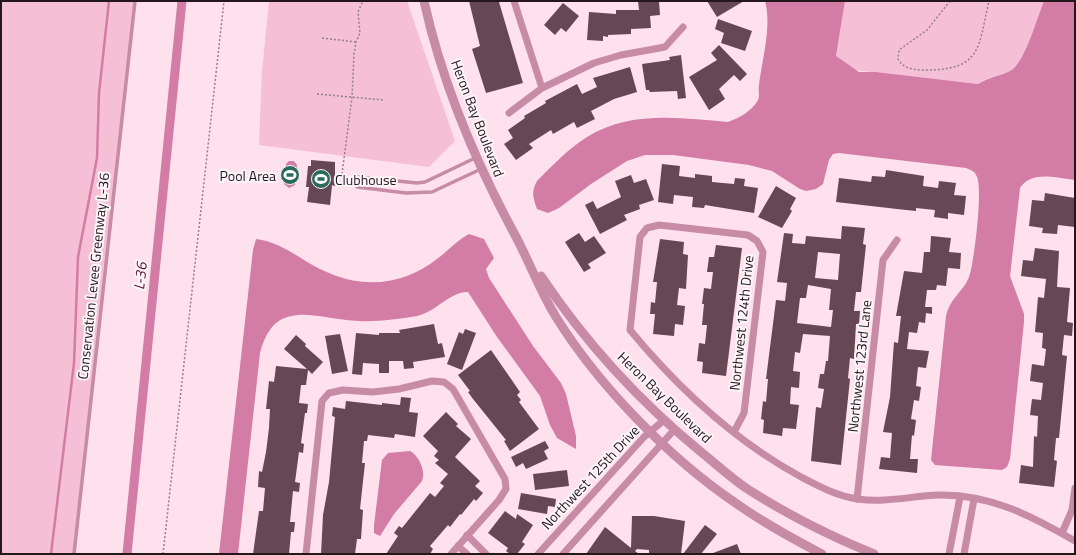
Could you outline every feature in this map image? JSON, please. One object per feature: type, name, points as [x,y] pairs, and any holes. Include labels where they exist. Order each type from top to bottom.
[{"type":"street","name":"Heron Bay Boulevard","points":[[424,1],[444,72],[481,169],[556,316],[604,384],[650,432],[736,504],[783,533],[822,554]]},
{"type":"street","points":[[514,1],[542,88]]},
{"type":"street","points":[[509,113],[542,88],[594,63],[621,55],[665,47],[683,27]]},
{"type":"street","name":"Northwest 124th Drive","points":[[659,225],[748,235],[757,241],[763,252],[744,412],[734,432],[710,414],[675,382],[630,330],[640,236],[647,228],[659,225]]},
{"type":"street","name":"Heron Bay Boulevard","points":[[517,240],[564,311],[598,353],[674,430],[745,487],[834,538],[874,554]]},
{"type":"street","name":"Northwest 123rd Lane","points":[[857,499],[883,260],[897,240]]},
{"type":"street","points":[[306,554],[322,401],[329,393],[343,390],[373,392],[399,389],[432,381],[444,382],[453,389],[505,479],[506,489],[499,500],[451,554]]},
{"type":"street","name":"Northwest 125th Drive","points":[[538,554],[650,432],[664,420]]},
{"type":"street","points":[[563,554],[674,430]]},
{"type":"street","points":[[734,432],[792,472],[823,489],[840,496],[879,501],[939,495],[992,501],[1033,517],[1075,541]]},
{"type":"street","points":[[1062,533],[1072,510],[1075,488]]},
{"type":"street","points":[[949,554],[960,497]]},
{"type":"street","points":[[964,554],[974,499]]},
{"type":"street","points":[[467,535],[486,554]]},
{"type":"street","points":[[458,546],[466,554]]},
{"type":"lane","name":"Conservation Levee Greenway L-36","points":[[74,554],[135,1]]},
{"type":"lane","points":[[476,157],[425,182],[417,183],[358,177],[357,187],[406,193],[432,192],[481,169]]},
{"type":"path","points":[[163,554],[224,1]]},
{"type":"path","points":[[342,174],[352,97],[356,42],[360,33],[358,12],[362,1]]},
{"type":"path","points":[[950,1],[927,30],[899,50],[898,59],[903,66],[914,69],[937,70],[959,67],[971,59],[979,43],[988,1]]},
{"type":"path","points":[[322,38],[356,42]]},
{"type":"path","points":[[317,94],[384,100]]},
{"type":"shaded area","points":[[1,1],[135,1],[74,554],[1,554]]},
{"type":"shaded area","points":[[269,1],[407,1],[455,141],[429,167],[259,145],[262,71]]},
{"type":"shaded area","points":[[765,1],[845,1],[836,56],[859,72],[876,72],[978,84],[1010,71],[1021,59],[1026,50],[1044,1],[1075,1],[1075,180],[1045,176],[1037,177],[1025,182],[1020,188],[1010,276],[1024,314],[1024,322],[1010,459],[1007,467],[1002,470],[935,465],[931,460],[946,316],[950,304],[969,277],[975,242],[979,184],[976,175],[971,170],[966,168],[839,153],[833,154],[829,160],[823,184],[816,189],[806,191],[800,189],[772,171],[749,165],[673,155],[645,155],[627,161],[591,184],[559,208],[548,213],[537,209],[533,195],[537,181],[574,146],[603,128],[638,119],[656,118],[728,122],[749,111],[759,98],[759,85],[767,32],[767,11]]},
{"type":"shaded area","points":[[845,1],[1044,1],[1035,29],[1026,50],[1016,66],[1006,73],[986,79],[978,84],[863,71],[850,67],[836,56]]},
{"type":"shaded area","name":"Pool Area","points":[[289,161],[294,161],[297,165],[295,185],[289,188],[284,184],[286,164]]},
{"type":"shaded area","points":[[469,234],[484,239],[494,258],[486,269],[489,278],[533,346],[561,383],[566,394],[576,436],[576,449],[557,438],[550,425],[540,396],[497,337],[468,292],[455,295],[424,314],[403,318],[381,321],[366,321],[343,320],[313,315],[287,317],[276,323],[267,335],[260,353],[238,554],[219,554],[253,250],[256,239],[273,243],[320,269],[335,275],[350,280],[380,282],[395,280],[423,268]]},
{"type":"shaded area","points":[[410,451],[416,456],[421,464],[423,473],[422,481],[394,514],[380,536],[374,533],[374,525],[382,460],[388,453]]},
{"type":"building","points":[[469,1],[499,2],[523,83],[486,93],[472,49],[480,46]]},
{"type":"building","points":[[638,1],[659,1],[660,15],[650,16],[651,28],[631,29],[631,34],[608,35],[608,37],[603,36],[603,41],[587,40],[589,12],[616,14],[616,10],[639,10]]},
{"type":"building","points":[[707,1],[744,1],[717,17]]},
{"type":"building","points":[[563,3],[579,16],[566,32],[561,28],[555,35],[544,25]]},
{"type":"building","points":[[718,19],[752,31],[745,51],[721,43],[724,33],[715,29]]},
{"type":"building","points":[[719,45],[747,74],[740,81],[734,75],[719,89],[725,99],[709,110],[689,77],[717,60],[711,53]]},
{"type":"building","points":[[681,55],[686,98],[678,99],[677,91],[650,92],[649,90],[646,90],[642,64],[670,60],[669,57]]},
{"type":"building","points":[[630,67],[637,92],[614,99],[591,111],[595,119],[577,128],[574,122],[553,134],[551,130],[529,144],[533,148],[516,160],[504,144],[513,138],[508,130],[525,118],[524,116],[546,103],[545,101],[577,84],[582,94],[597,87],[593,78]]},
{"type":"building","name":"Clubhouse","points":[[311,160],[335,162],[335,186],[332,185],[330,205],[307,202],[309,187],[306,187],[308,166],[311,166]]},
{"type":"building","points":[[662,164],[680,166],[679,176],[695,178],[695,174],[712,176],[712,182],[734,184],[735,178],[745,179],[744,186],[758,188],[754,213],[705,205],[704,208],[692,207],[693,197],[674,195],[673,204],[658,202]]},
{"type":"building","points":[[886,170],[924,176],[923,186],[938,188],[939,181],[956,183],[954,195],[966,196],[964,215],[948,213],[948,219],[934,217],[935,210],[916,208],[916,211],[836,202],[839,178],[871,182],[872,176],[885,177]]},
{"type":"building","points":[[631,175],[634,183],[646,179],[654,200],[639,205],[640,209],[624,215],[627,220],[600,234],[585,205],[593,201],[597,209],[621,197],[615,181]]},
{"type":"building","points":[[776,186],[796,198],[790,209],[792,211],[782,228],[758,217]]},
{"type":"building","points":[[1045,193],[1075,198],[1075,227],[1058,225],[1057,234],[1042,233],[1043,228],[1029,226],[1032,200],[1044,201]]},
{"type":"building","points":[[842,226],[865,228],[863,244],[866,245],[861,292],[856,292],[854,311],[860,311],[859,324],[856,324],[854,359],[850,358],[848,378],[850,379],[841,465],[811,461],[816,407],[821,408],[824,389],[818,388],[820,374],[824,374],[826,361],[828,361],[830,336],[803,334],[800,353],[795,352],[793,371],[800,372],[799,388],[791,387],[790,404],[799,405],[796,429],[783,428],[782,436],[763,433],[764,420],[761,419],[763,401],[766,402],[768,379],[766,379],[776,300],[785,301],[787,283],[777,282],[784,233],[793,234],[792,243],[805,244],[806,236],[841,239]],"holes":[[[818,252],[840,254],[838,280],[815,278]],[[808,285],[831,289],[829,310],[833,310],[831,327],[797,323],[800,298],[806,298]]]},
{"type":"building","points":[[579,233],[585,242],[594,236],[606,253],[588,264],[591,268],[584,272],[565,242]]},
{"type":"building","points":[[931,236],[951,238],[949,252],[961,253],[960,269],[948,268],[946,286],[937,285],[936,290],[927,290],[925,307],[932,307],[932,314],[926,313],[925,323],[919,322],[917,333],[909,332],[907,349],[929,351],[926,368],[918,367],[916,386],[921,387],[919,401],[914,400],[911,419],[916,420],[914,436],[912,435],[910,459],[918,459],[917,473],[879,469],[881,457],[890,458],[892,433],[883,432],[890,397],[894,342],[898,343],[901,316],[896,316],[904,271],[922,273],[924,252],[930,252]]},
{"type":"building","points":[[660,239],[684,242],[683,254],[688,255],[686,289],[679,288],[677,305],[685,306],[683,325],[675,324],[674,336],[653,334],[655,314],[650,314],[651,302],[655,303],[657,282],[653,282]]},
{"type":"building","points":[[716,245],[742,248],[726,376],[702,373],[703,362],[697,361],[699,343],[705,344],[707,325],[702,325],[704,304],[702,304],[704,288],[711,289],[713,272],[707,272],[709,257],[714,257]]},
{"type":"building","points":[[1035,248],[1059,251],[1057,287],[1070,288],[1067,322],[1073,323],[1072,336],[1064,335],[1062,355],[1067,356],[1059,438],[1056,438],[1054,460],[1057,461],[1054,487],[1019,483],[1021,465],[1033,467],[1034,436],[1037,437],[1038,416],[1030,415],[1032,399],[1041,400],[1043,383],[1030,381],[1032,364],[1044,366],[1046,349],[1042,348],[1043,333],[1035,332],[1038,297],[1044,298],[1046,279],[1021,276],[1023,260],[1033,261]]},
{"type":"building","points":[[434,324],[438,344],[442,343],[445,357],[413,362],[414,368],[404,369],[403,361],[389,361],[389,373],[379,373],[379,364],[363,363],[362,375],[352,374],[356,333],[379,335],[379,333],[400,333],[399,330]]},
{"type":"building","points":[[465,329],[476,333],[462,370],[447,364],[459,332],[463,334]]},
{"type":"building","points":[[340,334],[348,371],[332,374],[325,336]]},
{"type":"building","points":[[296,335],[306,344],[305,346],[323,362],[312,374],[308,370],[306,385],[301,385],[299,403],[308,404],[307,413],[305,413],[301,443],[304,444],[303,453],[299,452],[295,482],[300,483],[299,492],[293,491],[290,522],[295,522],[294,532],[291,532],[289,554],[253,554],[259,511],[263,511],[265,488],[258,487],[259,471],[262,472],[269,428],[270,409],[266,409],[269,381],[274,382],[276,366],[307,369],[284,349]]},
{"type":"building","points":[[491,350],[520,392],[517,395],[521,400],[519,402],[539,429],[510,451],[504,441],[506,440],[473,399],[468,392],[470,391],[458,375]]},
{"type":"building","points":[[401,397],[411,398],[409,412],[418,413],[415,437],[395,434],[394,438],[368,435],[367,441],[364,441],[362,463],[365,463],[360,509],[363,510],[361,539],[357,539],[355,554],[321,554],[323,515],[329,482],[335,417],[332,416],[333,407],[345,409],[346,401],[382,405],[382,403],[400,405]]},
{"type":"building","points":[[446,412],[458,424],[456,426],[471,439],[455,457],[480,481],[475,486],[483,493],[476,501],[474,499],[450,527],[448,525],[430,546],[433,549],[430,554],[386,554],[398,536],[394,533],[399,526],[402,528],[430,493],[435,497],[444,486],[440,483],[448,474],[435,463],[439,460],[434,456],[438,451],[423,436]]},
{"type":"building","points":[[545,441],[549,448],[544,451],[548,459],[526,469],[523,463],[516,467],[511,457]]},
{"type":"building","points":[[567,470],[569,486],[535,490],[533,474]]},
{"type":"building","points":[[521,493],[556,499],[555,507],[548,506],[547,514],[518,509]]},
{"type":"building","points":[[505,511],[516,519],[517,514],[533,525],[522,542],[525,544],[517,554],[510,554],[506,551],[508,548],[488,533]]},
{"type":"building","points":[[632,516],[654,516],[685,521],[681,554],[656,554],[649,553],[649,550],[637,549],[635,551],[639,554],[586,554],[605,527],[631,548]]},
{"type":"building","points":[[705,525],[717,534],[701,554],[683,554]]},
{"type":"building","points":[[737,544],[741,554],[713,554],[713,553]]},
{"type":"waterway","points":[[51,554],[74,363],[78,257],[97,158],[99,93],[109,1]]},
{"type":"waterway","name":"L-36","points":[[127,554],[182,1]]},
{"type":"place","name":"Pool Area","points":[[290,175]]},
{"type":"place","name":"Clubhouse","points":[[321,179]]}]
